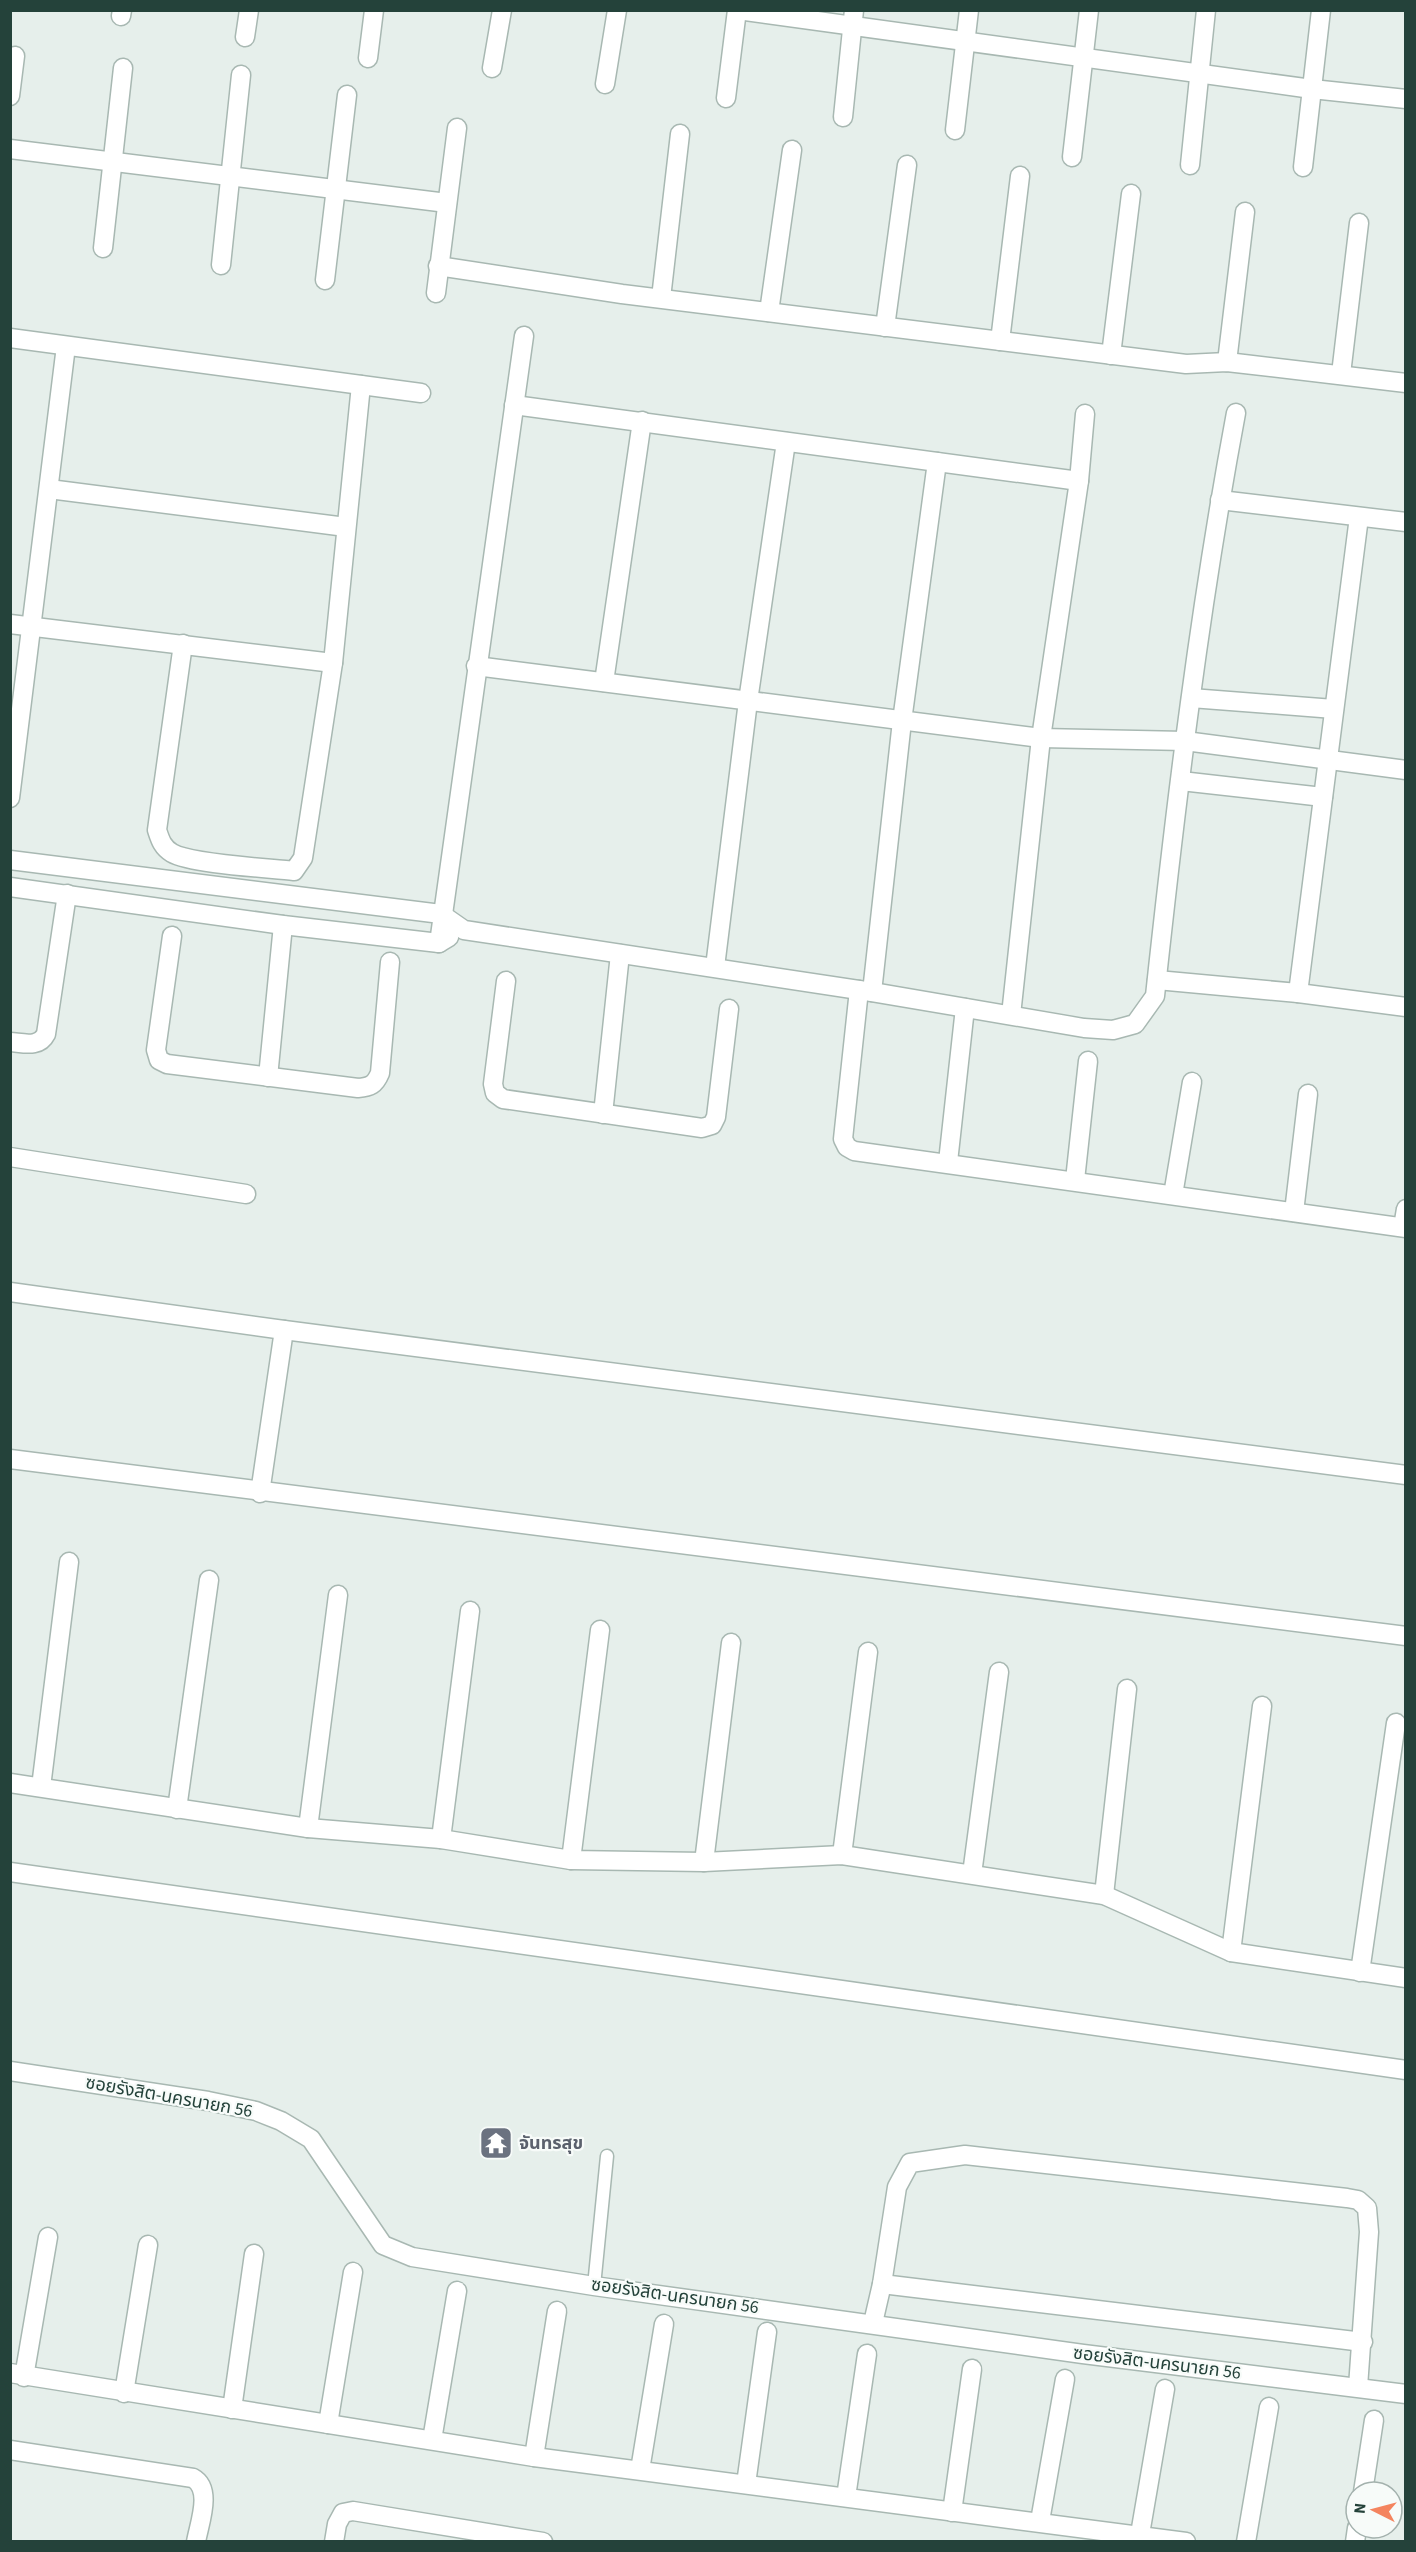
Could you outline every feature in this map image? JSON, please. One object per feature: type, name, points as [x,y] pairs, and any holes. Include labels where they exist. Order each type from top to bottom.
[{"type":"street","points":[[245,37],[249,10]]},
{"type":"street","points":[[368,58],[374,10]]},
{"type":"street","points":[[492,68],[502,10]]},
{"type":"street","points":[[605,84],[617,10]]},
{"type":"street","points":[[726,98],[738,10],[853,18],[967,40],[1083,57],[1312,89],[1406,99]]},
{"type":"street","points":[[955,130],[969,10]]},
{"type":"street","points":[[1072,157],[1089,10]]},
{"type":"street","points":[[1190,165],[1206,10]]},
{"type":"street","points":[[1303,167],[1321,10]]},
{"type":"street","points":[[843,117],[853,18]]},
{"type":"street","points":[[10,96],[15,56]]},
{"type":"street","points":[[103,248],[123,68]]},
{"type":"street","points":[[221,265],[241,75]]},
{"type":"street","points":[[325,280],[347,95]]},
{"type":"street","points":[[436,293],[457,128]]},
{"type":"street","points":[[661,298],[680,134]]},
{"type":"street","points":[[10,149],[447,203]]},
{"type":"street","points":[[769,312],[792,150]]},
{"type":"street","points":[[885,327],[907,165]]},
{"type":"street","points":[[1000,341],[1020,176]]},
{"type":"street","points":[[1112,355],[1131,194]]},
{"type":"street","points":[[1227,363],[1245,212]]},
{"type":"street","points":[[1341,374],[1359,223]]},
{"type":"street","points":[[438,266],[661,298],[1186,364],[1227,363],[1406,383]]},
{"type":"street","points":[[439,943],[441,914],[524,336]]},
{"type":"street","points":[[10,338],[421,393]]},
{"type":"street","points":[[10,798],[66,346]]},
{"type":"street","points":[[183,644],[157,830],[163,846],[173,854],[200,860],[294,871],[300,866],[303,858],[333,663],[361,386]]},
{"type":"street","points":[[514,405],[1079,481]]},
{"type":"street","points":[[10,860],[441,914],[464,930],[716,967],[1055,1024],[1113,1030],[1135,1024],[1155,996],[1185,741],[1220,500],[1236,413]]},
{"type":"street","points":[[1011,1016],[1041,738],[1079,481],[1085,414]]},
{"type":"street","points":[[604,682],[642,421]]},
{"type":"street","points":[[716,967],[748,701],[786,441]]},
{"type":"street","points":[[937,462],[843,1139],[847,1147],[854,1151],[948,1162],[1404,1227],[1406,1209]]},
{"type":"street","points":[[49,489],[346,527]]},
{"type":"street","points":[[1220,500],[1406,522]]},
{"type":"street","points":[[1298,993],[1359,517]]},
{"type":"street","points":[[10,624],[333,663]]},
{"type":"street","points":[[476,666],[1041,738],[1185,741],[1327,762],[1406,770]]},
{"type":"street","points":[[1191,698],[1334,709]]},
{"type":"street","points":[[1181,781],[1323,798]]},
{"type":"street","points":[[10,886],[283,925],[439,943],[464,930]]},
{"type":"street","points":[[10,1042],[36,1044],[42,1041],[46,1034],[67,894]]},
{"type":"street","points":[[268,1077],[283,925]]},
{"type":"street","points":[[172,936],[156,1050],[159,1060],[167,1064],[358,1088],[369,1088],[376,1083],[380,1073],[390,962]]},
{"type":"street","points":[[603,1114],[620,954]]},
{"type":"street","points":[[1157,980],[1298,993],[1406,1007]]},
{"type":"street","points":[[506,981],[493,1084],[495,1093],[503,1099],[702,1128],[712,1125],[716,1117],[729,1009]]},
{"type":"street","points":[[948,1162],[965,1008]]},
{"type":"street","points":[[1075,1180],[1088,1061]]},
{"type":"street","points":[[1173,1195],[1192,1082]]},
{"type":"street","points":[[1294,1212],[1308,1094]]},
{"type":"street","points":[[10,1157],[246,1194]]},
{"type":"street","points":[[10,1292],[284,1330],[1406,1475]]},
{"type":"street","points":[[260,1492],[284,1330]]},
{"type":"street","points":[[10,1459],[1406,1636]]},
{"type":"street","points":[[41,1787],[69,1562]]},
{"type":"street","points":[[177,1809],[209,1580]]},
{"type":"street","points":[[308,1828],[338,1595]]},
{"type":"street","points":[[441,1839],[470,1611]]},
{"type":"street","points":[[571,1860],[600,1630]]},
{"type":"street","points":[[704,1862],[730,1643]]},
{"type":"street","points":[[842,1855],[868,1652]]},
{"type":"street","points":[[972,1874],[999,1672]]},
{"type":"street","points":[[1104,1895],[1127,1689]]},
{"type":"street","points":[[1231,1952],[1262,1706]]},
{"type":"street","points":[[1360,1972],[1396,1723]]},
{"type":"street","points":[[10,1783],[308,1828],[441,1839],[571,1860],[704,1862],[842,1855],[1104,1895],[1231,1952],[1406,1978]]},
{"type":"street","points":[[10,1872],[1406,2070]]},
{"type":"street","name":"ซอยรังสิต-นครนายก 56","points":[[10,2071],[208,2101],[256,2111],[281,2121],[311,2139],[383,2245],[412,2257],[594,2286],[1083,2354],[1406,2394]]},
{"type":"street","points":[[873,2323],[882,2284],[897,2187],[910,2163],[964,2155],[1347,2198],[1358,2200],[1367,2208],[1369,2232],[1363,2342],[1358,2387]]},
{"type":"street","points":[[48,2237],[17,2375],[534,2457],[1186,2541]]},
{"type":"street","points":[[124,2393],[148,2245]]},
{"type":"street","points":[[232,2409],[254,2254]]},
{"type":"street","points":[[328,2424],[353,2272]]},
{"type":"street","points":[[882,2284],[1363,2342]]},
{"type":"street","points":[[432,2440],[457,2291]]},
{"type":"street","points":[[534,2457],[557,2311]]},
{"type":"street","points":[[640,2470],[664,2324]]},
{"type":"street","points":[[746,2484],[767,2332]]},
{"type":"street","points":[[846,2496],[867,2354]]},
{"type":"street","points":[[952,2512],[972,2369]]},
{"type":"street","points":[[1040,2522],[1065,2379]]},
{"type":"street","points":[[1140,2534],[1165,2389]]},
{"type":"street","points":[[1246,2541],[1269,2407]]},
{"type":"street","points":[[1365,2480],[1374,2420]]},
{"type":"street","points":[[10,2450],[194,2478],[202,2486],[204,2495],[196,2541]]},
{"type":"street","points":[[334,2541],[337,2524],[344,2513],[354,2511],[480,2536],[543,2541]]},
{"type":"lane","points":[[594,2286],[607,2156]]},
{"type":"place","name":"จันทรสุข","points":[[496,2143]]}]
